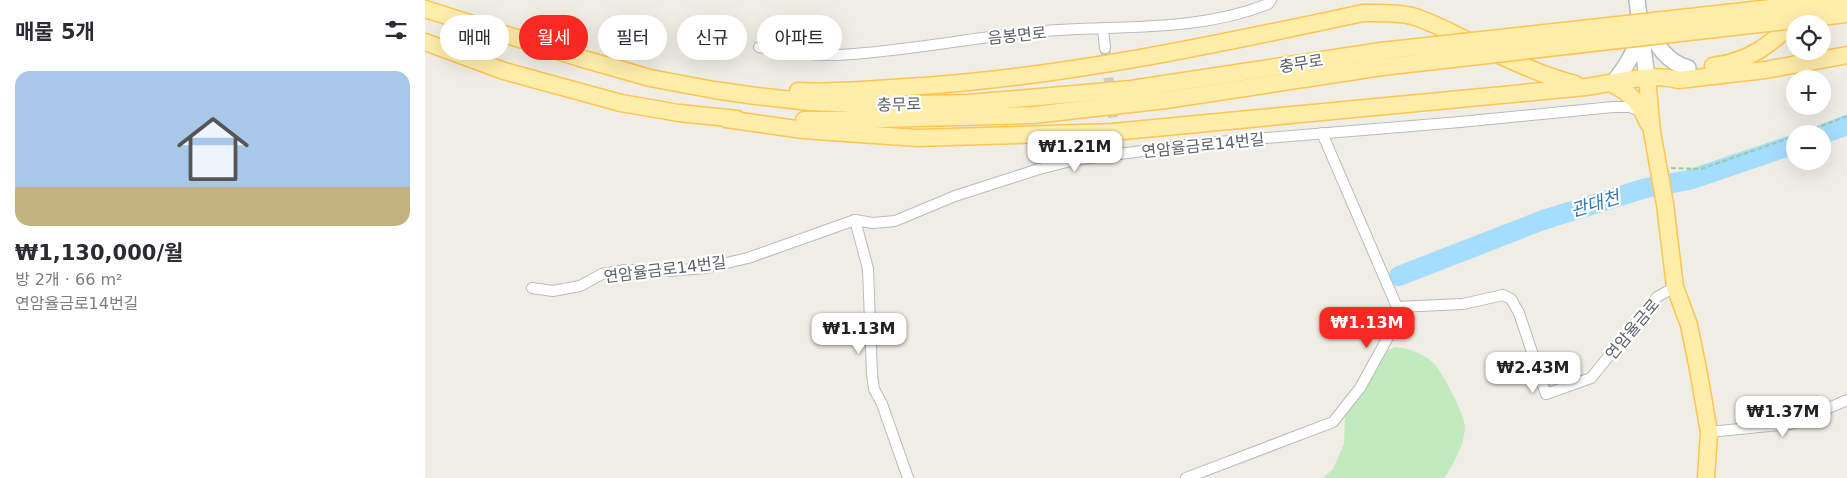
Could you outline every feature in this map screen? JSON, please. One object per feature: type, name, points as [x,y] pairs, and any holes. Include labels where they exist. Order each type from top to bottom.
[{"type":"main road","points":[[1666,76],[1676,69],[1727,64],[1750,57],[1773,42],[1818,0]]},
{"type":"main road","name":"충무로","points":[[425,9],[580,58],[668,82],[722,92],[810,102],[872,105],[969,103],[1131,89],[1381,50],[1843,0]]},
{"type":"main road","points":[[668,82],[808,91],[951,85],[1034,75],[1171,52],[1363,13],[1389,13],[1429,21],[1536,72],[1586,86]]},
{"type":"main road","name":"충무로","points":[[425,42],[504,72],[621,103],[726,119],[842,120],[1033,115],[1166,100],[1382,68],[1847,14]]},
{"type":"main road","points":[[726,119],[803,130],[917,138],[1113,132],[1612,84],[1666,76],[1678,80],[1765,70],[1847,55]]},
{"type":"main road","points":[[1647,78],[1652,132],[1660,174]]},
{"type":"main road","points":[[1612,84],[1626,91],[1637,101],[1652,132]]},
{"type":"main road","name":"연암율금로","points":[[1660,174],[1675,287],[1689,325],[1709,432],[1706,478]]},
{"type":"street","name":"음봉면로","points":[[842,54],[1034,32],[1188,24],[1227,17],[1268,4],[1271,0]]},
{"type":"street","points":[[1638,6],[1661,50],[1672,61],[1688,68]]},
{"type":"street","points":[[1638,6],[1647,78]]},
{"type":"street","points":[[1103,29],[1105,48]]},
{"type":"street","points":[[1612,84],[1631,59],[1641,29]]},
{"type":"street","name":"연암율금로14번길","points":[[532,288],[553,291],[580,286],[603,274],[625,270],[670,271],[705,268],[748,258],[855,220],[873,223],[895,221],[955,196],[1039,169],[1075,160],[1195,144],[1613,107],[1630,107],[1643,113]]},
{"type":"street","points":[[1186,478],[1333,422],[1360,388],[1393,328],[1397,307],[1322,133]]},
{"type":"street","points":[[1115,137],[1118,154]]},
{"type":"street","points":[[855,220],[868,269],[874,389],[882,404],[909,478]]},
{"type":"street","name":"연암율금로","points":[[1397,307],[1463,304],[1503,295],[1511,299],[1519,313],[1546,394],[1591,378],[1657,297],[1675,287]]},
{"type":"street","points":[[1709,432],[1791,424],[1847,400]]},
{"type":"path","points":[[1824,125],[1847,116]]},
{"type":"path","points":[[1660,174],[1701,168],[1786,139]]},
{"type":"green space","points":[[1395,347],[1423,355],[1436,366],[1449,387],[1462,416],[1465,429],[1455,461],[1444,478],[1323,478],[1333,469],[1344,444],[1345,417],[1388,350]]},
{"type":"waterway","name":"관대천","points":[[1831,131],[1847,125]]},
{"type":"waterway","name":"관대천","points":[[1399,276],[1543,220],[1646,188],[1689,180],[1786,147]]},
{"type":"tunnel","points":[[1105,48],[1115,136]]}]
